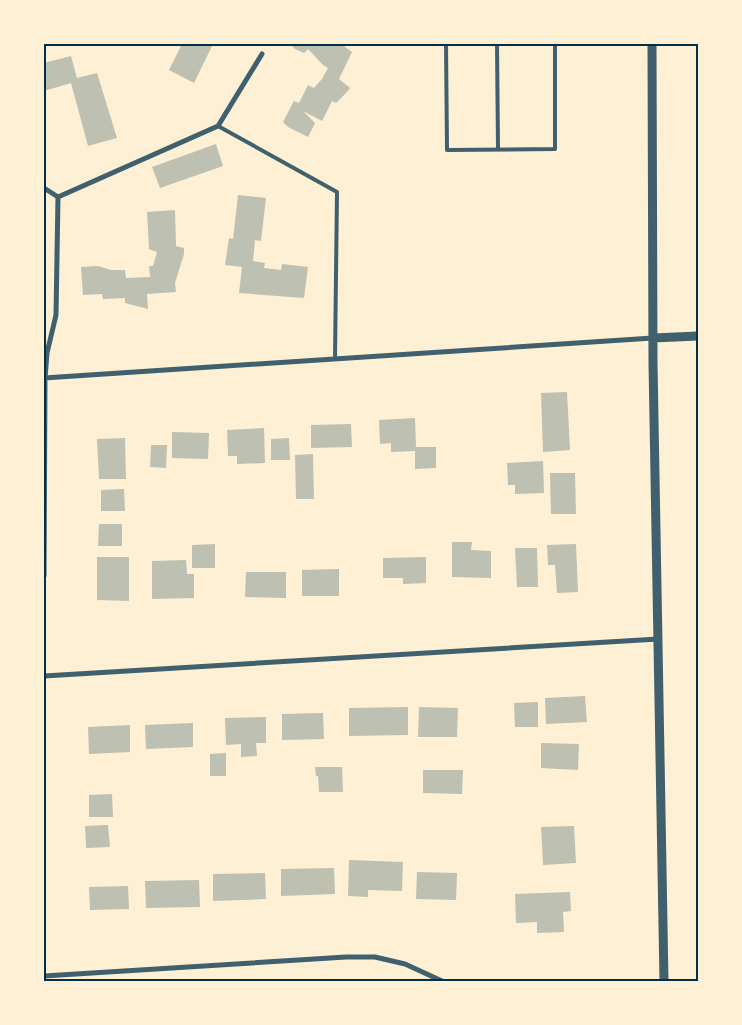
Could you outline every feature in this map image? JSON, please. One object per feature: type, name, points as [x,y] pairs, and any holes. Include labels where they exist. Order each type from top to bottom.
[{"type":"street","points":[[652,44],[653,338],[664,981]]},
{"type":"street","points":[[58,197],[218,126],[262,54]]},
{"type":"street","points":[[44,188],[58,197]]},
{"type":"street","points":[[44,576],[44,378],[47,353],[56,315],[58,197]]},
{"type":"street","points":[[44,378],[698,336]]},
{"type":"street","points":[[44,676],[658,639]]},
{"type":"street","points":[[44,976],[346,956],[375,956],[404,964],[442,981]]},
{"type":"lane","points":[[446,44],[447,150],[555,149],[555,44]]},
{"type":"lane","points":[[497,44],[498,149]]},
{"type":"lane","points":[[218,126],[336,192],[335,358]]},
{"type":"building","points":[[182,44],[213,44],[194,83],[169,70]]},
{"type":"building","points":[[290,44],[341,44],[352,52],[339,79],[350,88],[347,92],[336,103],[332,101],[322,121],[303,111],[315,123],[308,137],[288,127],[283,122],[294,101],[299,103],[308,85],[314,88],[328,68],[308,49],[304,53],[295,49]]},
{"type":"building","points":[[71,56],[77,78],[97,73],[117,138],[88,146],[71,83],[44,91],[44,63]]},
{"type":"building","points":[[216,144],[223,166],[160,188],[152,167]]},
{"type":"building","points":[[238,195],[266,198],[261,241],[255,240],[253,261],[265,263],[264,268],[281,270],[282,264],[308,267],[304,298],[239,293],[242,267],[225,265],[229,238],[233,239]]},
{"type":"building","points":[[175,210],[176,246],[184,248],[175,283],[176,292],[147,294],[148,309],[125,303],[125,298],[103,299],[102,294],[83,295],[81,267],[98,266],[111,270],[125,270],[126,278],[150,277],[149,266],[153,266],[157,252],[149,249],[147,212]]},
{"type":"building","points":[[567,392],[570,450],[543,452],[541,393]]},
{"type":"building","points":[[415,418],[416,447],[436,447],[436,468],[415,469],[415,451],[391,452],[391,443],[380,444],[379,420]]},
{"type":"building","points":[[351,424],[352,447],[311,448],[311,425]]},
{"type":"building","points":[[264,428],[265,463],[237,464],[237,456],[228,456],[227,430]]},
{"type":"building","points":[[172,432],[209,433],[208,459],[172,458]]},
{"type":"building","points":[[125,438],[126,479],[99,479],[97,439]]},
{"type":"building","points":[[289,438],[290,460],[271,460],[271,439]]},
{"type":"building","points":[[151,445],[167,445],[166,468],[150,467]]},
{"type":"building","points":[[313,454],[314,499],[296,499],[295,455]]},
{"type":"building","points":[[543,461],[544,493],[515,494],[515,485],[508,485],[507,463]]},
{"type":"building","points":[[550,473],[575,473],[576,514],[551,514]]},
{"type":"building","points":[[124,489],[125,511],[101,511],[101,490]]},
{"type":"building","points":[[99,524],[122,524],[122,546],[98,546]]},
{"type":"building","points":[[452,542],[472,542],[471,550],[491,551],[491,578],[452,577]]},
{"type":"building","points":[[215,544],[215,568],[192,568],[192,545]]},
{"type":"building","points":[[576,544],[578,592],[557,593],[555,565],[548,565],[547,545]]},
{"type":"building","points":[[515,548],[537,548],[538,587],[517,587]]},
{"type":"building","points":[[97,557],[129,557],[129,601],[97,600]]},
{"type":"building","points":[[426,557],[426,583],[403,584],[403,578],[383,578],[383,558]]},
{"type":"building","points":[[186,560],[187,574],[194,574],[194,598],[152,599],[152,561]]},
{"type":"building","points":[[339,569],[339,596],[302,596],[302,570]]},
{"type":"building","points":[[246,572],[286,572],[286,598],[245,597]]},
{"type":"building","points":[[585,696],[587,722],[546,724],[545,698]]},
{"type":"building","points":[[538,702],[538,727],[515,727],[514,703]]},
{"type":"building","points":[[408,707],[408,735],[349,736],[349,708]]},
{"type":"building","points":[[419,707],[458,708],[457,737],[418,737]]},
{"type":"building","points":[[323,713],[324,739],[282,740],[282,714]]},
{"type":"building","points":[[266,717],[266,743],[256,743],[257,756],[241,757],[241,744],[226,745],[225,718]]},
{"type":"building","points":[[193,723],[193,747],[146,749],[145,725]]},
{"type":"building","points":[[130,725],[130,752],[89,754],[88,727]]},
{"type":"building","points":[[541,743],[579,744],[578,770],[541,768]]},
{"type":"building","points":[[226,753],[226,776],[210,776],[210,754]]},
{"type":"building","points":[[315,767],[342,767],[343,792],[319,792],[318,776],[316,776]]},
{"type":"building","points":[[423,770],[463,770],[462,794],[423,793]]},
{"type":"building","points":[[112,794],[113,817],[89,817],[89,795]]},
{"type":"building","points":[[108,825],[110,847],[86,848],[85,826]]},
{"type":"building","points":[[574,826],[576,863],[543,865],[541,827]]},
{"type":"building","points":[[349,860],[403,862],[402,891],[368,890],[368,897],[348,896]]},
{"type":"building","points":[[334,868],[335,894],[281,896],[281,869]]},
{"type":"building","points":[[417,872],[457,873],[456,900],[416,899]]},
{"type":"building","points":[[265,873],[266,899],[213,901],[213,874]]},
{"type":"building","points":[[199,880],[200,907],[146,908],[145,881]]},
{"type":"building","points":[[128,886],[129,909],[90,910],[89,887]]},
{"type":"building","points":[[570,892],[571,911],[563,912],[564,932],[537,933],[537,922],[516,923],[515,894]]}]
